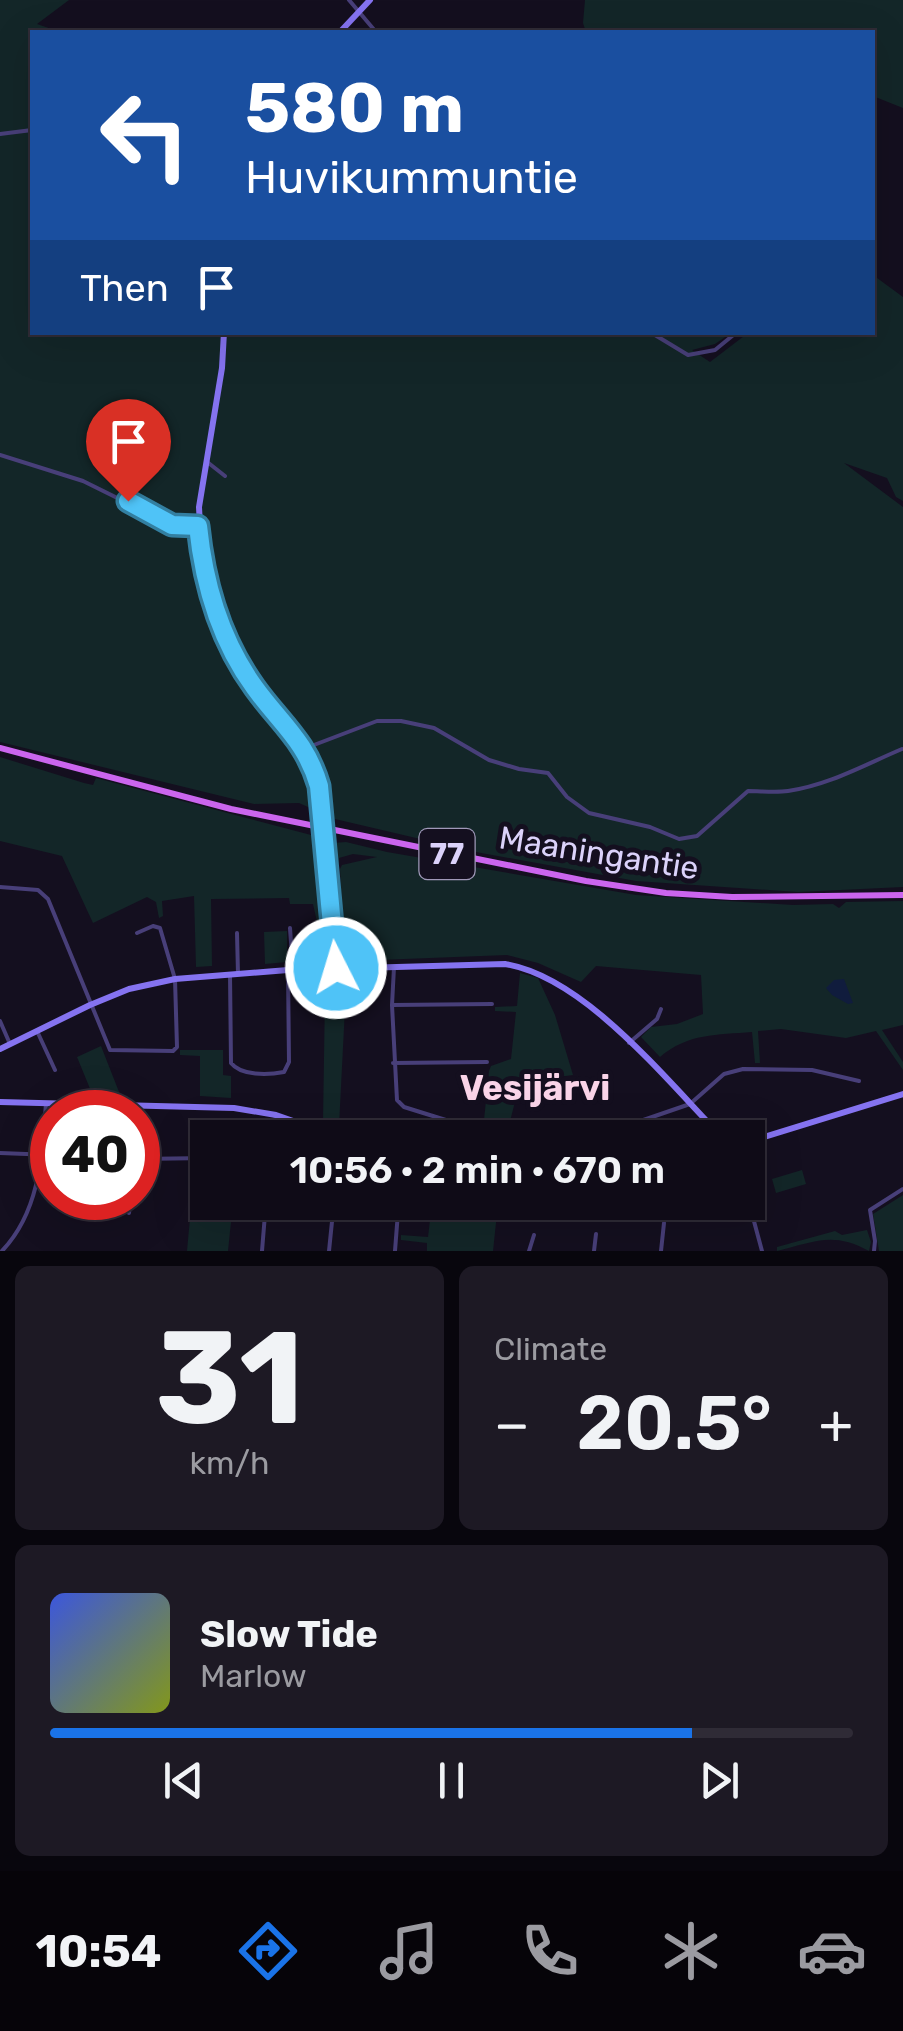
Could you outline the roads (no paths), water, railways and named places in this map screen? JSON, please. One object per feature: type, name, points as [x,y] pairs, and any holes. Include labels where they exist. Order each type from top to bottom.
[{"type":"main road","name":"Maaningantie","points":[[0,748],[231,809],[586,881],[666,893],[798,898],[903,895]]},
{"type":"street","points":[[349,0],[374,30]]},
{"type":"street","points":[[342,30],[370,0]]},
{"type":"street","points":[[0,134],[30,130]]},
{"type":"street","points":[[224,335],[198,526],[202,565],[227,642],[259,694],[311,760],[319,786],[336,968]]},
{"type":"street","points":[[654,335],[679,352],[700,355],[733,335]]},
{"type":"street","points":[[0,455],[82,481],[172,525],[198,526]]},
{"type":"street","points":[[206,461],[226,476]]},
{"type":"street","points":[[304,748],[385,720],[422,724],[490,760],[548,773],[567,797],[589,814],[650,826],[679,839],[697,836],[748,791],[783,792],[810,786],[902,750]]},
{"type":"street","points":[[0,887],[43,892],[110,1050],[173,1051],[175,979],[160,928],[152,926],[137,933]]},
{"type":"street","points":[[236,933],[230,1063],[244,1072],[276,1074],[284,1072],[289,1062],[290,928]]},
{"type":"street","points":[[0,1049],[90,1004],[130,989],[175,979],[336,968],[488,964],[524,967],[593,1006],[706,1120]]},
{"type":"street","points":[[394,967],[395,1095],[400,1104],[441,1120]]},
{"type":"street","points":[[392,1005],[492,1004]]},
{"type":"street","points":[[629,1043],[657,1019],[661,1010]]},
{"type":"street","points":[[0,1021],[10,1044]]},
{"type":"street","points":[[38,1031],[55,1070]]},
{"type":"street","points":[[393,1062],[487,1062]]},
{"type":"street","points":[[643,1120],[690,1104],[724,1074],[744,1069],[812,1070],[859,1081]]},
{"type":"street","points":[[765,1137],[903,1095]]},
{"type":"street","points":[[0,1102],[30,1103]]},
{"type":"street","points":[[160,1106],[234,1108],[290,1120]]},
{"type":"street","points":[[275,1120],[276,1115]]},
{"type":"street","points":[[0,1153],[30,1154]]},
{"type":"street","points":[[160,1159],[190,1158]]},
{"type":"street","points":[[874,1251],[870,1210],[903,1189]]},
{"type":"street","points":[[2,1251],[30,1204]]},
{"type":"street","points":[[262,1251],[265,1220]]},
{"type":"street","points":[[329,1251],[332,1220]]},
{"type":"street","points":[[396,1251],[398,1220]]},
{"type":"street","points":[[754,1220],[762,1251]]},
{"type":"street","points":[[661,1251],[664,1223]]},
{"type":"street","points":[[594,1251],[596,1234]]},
{"type":"street","points":[[529,1251],[534,1235]]},
{"type":"water","points":[[844,979],[853,1003],[848,1004],[826,988],[834,980]]},
{"type":"district","name":"Vesijärvi","points":[[535,1088]]}]
